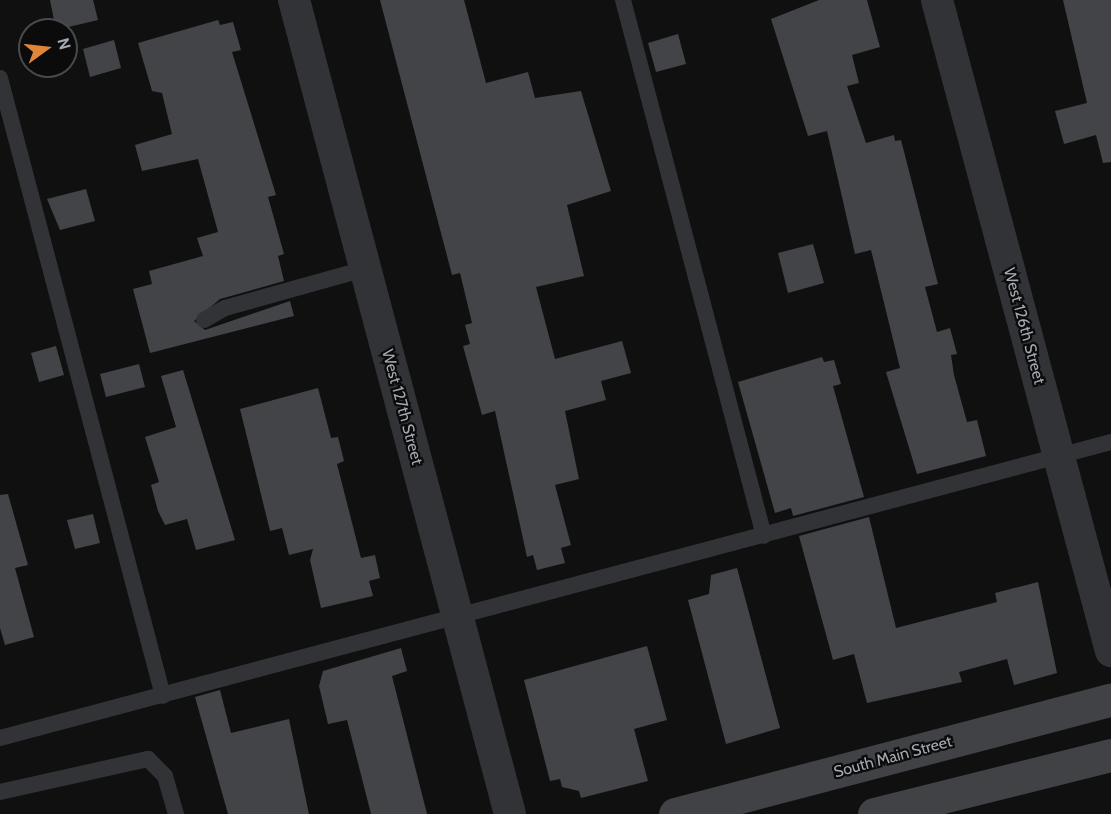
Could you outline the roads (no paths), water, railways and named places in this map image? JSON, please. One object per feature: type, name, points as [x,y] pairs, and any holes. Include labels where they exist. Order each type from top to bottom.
[{"type":"main road","name":"South Main Street","points":[[675,814],[1111,700]]},
{"type":"main road","points":[[874,814],[1111,754]]},
{"type":"street","name":"West 127th Street","points":[[294,0],[510,814]]},
{"type":"street","name":"West 126th Street","points":[[937,0],[1111,651]]},
{"type":"lane","points":[[623,0],[764,536]]},
{"type":"lane","points":[[0,78],[163,696]]},
{"type":"lane","points":[[204,320],[225,308],[365,269]]},
{"type":"lane","points":[[0,738],[458,619],[1111,442]]},
{"type":"lane","points":[[0,792],[148,759],[165,776],[176,814]]}]
